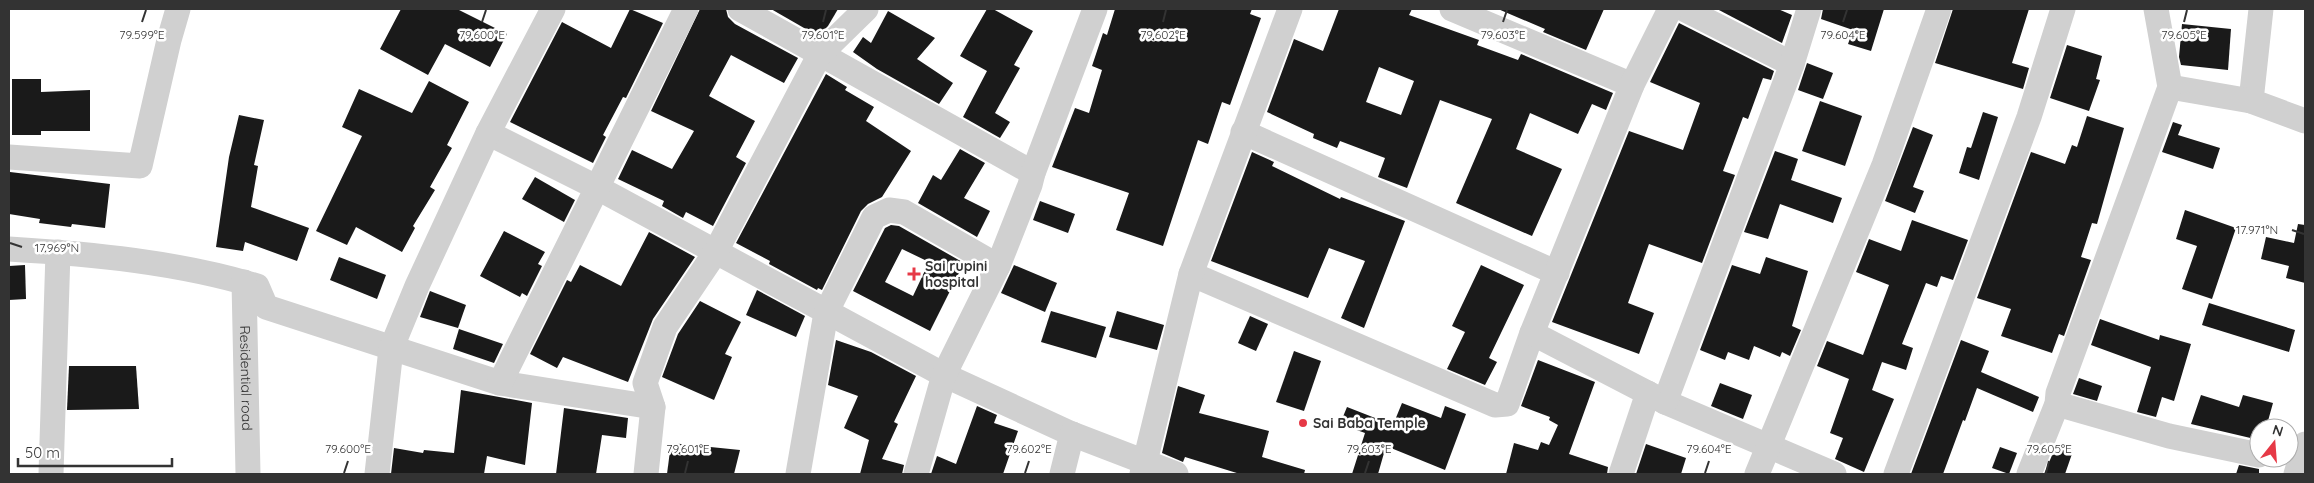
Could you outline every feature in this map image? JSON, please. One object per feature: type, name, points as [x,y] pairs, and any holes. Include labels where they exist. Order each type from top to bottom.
[{"type":"street","points":[[9,157],[140,166],[178,9]]},
{"type":"street","points":[[377,474],[391,349],[417,286],[488,133],[552,9]]},
{"type":"street","points":[[500,383],[686,9]]},
{"type":"street","points":[[740,9],[1033,173]]},
{"type":"street","points":[[646,474],[652,406],[645,384],[665,327],[715,253],[820,54],[866,9]]},
{"type":"street","points":[[916,474],[944,375],[998,266],[1095,9]]},
{"type":"street","points":[[1144,468],[1191,274],[1290,9]]},
{"type":"street","points":[[1452,9],[1632,85]]},
{"type":"street","points":[[1191,274],[1495,404],[1507,404],[1532,332],[1632,85],[1670,9]]},
{"type":"street","points":[[1684,9],[1792,64]]},
{"type":"street","points":[[1621,474],[1657,397],[1792,64],[1809,9]]},
{"type":"street","points":[[1757,474],[1884,165],[1939,9]]},
{"type":"street","points":[[1896,474],[2029,117],[2063,9]]},
{"type":"street","points":[[2029,474],[2057,404],[2058,393],[2170,87],[2156,9]]},
{"type":"street","points":[[2251,101],[2261,9]]},
{"type":"street","points":[[2170,87],[2251,101],[2305,121]]},
{"type":"street","points":[[1243,132],[1557,273]]},
{"type":"street","points":[[488,133],[596,187],[826,313],[944,375],[1144,468],[1176,474]]},
{"type":"street","points":[[798,474],[826,313],[874,217],[889,210],[904,212],[998,266]]},
{"type":"street","points":[[9,249],[58,252],[173,266],[244,282],[257,286],[266,306],[391,349],[500,383],[652,406]]},
{"type":"street","points":[[50,474],[58,252]]},
{"type":"street","name":"Residential road","points":[[244,282],[248,474]]},
{"type":"street","points":[[1532,332],[1657,397],[1834,474]]},
{"type":"street","points":[[2057,404],[2169,436],[2249,453]]},
{"type":"street","points":[[1062,474],[1072,434]]},
{"type":"building","points":[[401,9],[457,9],[507,34],[490,67],[445,44],[428,75],[380,49]]},
{"type":"building","points":[[630,9],[663,23],[626,98],[623,97],[603,135],[606,137],[593,163],[510,122],[562,22],[611,48]]},
{"type":"building","points":[[700,9],[726,9],[728,17],[735,24],[798,58],[784,83],[731,55],[709,96],[755,121],[736,157],[746,163],[713,226],[686,212],[683,218],[662,206],[664,201],[618,179],[632,150],[672,169],[694,131],[651,111]]},
{"type":"building","points":[[771,9],[838,9],[828,26],[818,36]]},
{"type":"building","points":[[987,9],[993,9],[1033,31],[1014,65],[1020,68],[995,113],[1010,122],[1000,138],[963,117],[987,71],[960,56]]},
{"type":"building","points":[[1115,9],[1252,9],[1250,14],[1261,18],[1230,105],[1222,102],[1208,144],[1198,140],[1163,246],[1116,230],[1129,193],[1052,167],[1075,108],[1089,113],[1102,70],[1092,66],[1103,33],[1107,35]]},
{"type":"building","points":[[1339,9],[1412,9],[1409,15],[1479,40],[1477,45],[1518,60],[1521,54],[1613,93],[1606,110],[1592,104],[1578,134],[1530,113],[1516,149],[1562,169],[1532,236],[1456,203],[1492,119],[1440,100],[1407,188],[1378,177],[1385,158],[1340,141],[1337,148],[1313,138],[1314,134],[1267,112],[1294,39],[1323,51]],"holes":[[[1379,67],[1414,81],[1401,115],[1366,102]]]},
{"type":"building","points":[[1498,9],[1604,9],[1586,50],[1543,32],[1545,29]]},
{"type":"building","points":[[1717,9],[1778,9],[1792,15],[1782,43]]},
{"type":"building","points":[[1823,9],[1884,9],[1871,51],[1848,44],[1853,30],[1821,19]]},
{"type":"building","points":[[1953,9],[2029,9],[2012,63],[2029,68],[2023,89],[1935,63]]},
{"type":"building","points":[[888,11],[935,38],[917,59],[953,83],[939,104],[877,69],[853,52],[863,37],[871,43]]},
{"type":"building","points":[[1679,23],[1774,71],[1771,80],[1763,78],[1748,119],[1743,117],[1723,171],[1735,175],[1702,263],[1649,244],[1628,303],[1654,313],[1639,354],[1552,322],[1629,131],[1683,150],[1700,103],[1650,82]]},
{"type":"building","points":[[2182,24],[2231,29],[2228,70],[2181,65],[2179,57]]},
{"type":"building","points":[[2067,45],[2102,56],[2096,79],[2100,80],[2089,111],[2050,98]]},
{"type":"building","points":[[1807,63],[1833,73],[1823,99],[1798,90]]},
{"type":"building","points":[[826,74],[847,87],[845,90],[874,107],[866,121],[911,151],[882,197],[868,204],[861,211],[822,290],[818,288],[817,290],[769,264],[770,261],[736,243]]},
{"type":"building","points":[[12,79],[41,79],[41,92],[90,90],[90,131],[41,131],[41,135],[12,135]]},
{"type":"building","points":[[429,81],[469,102],[447,145],[452,148],[430,187],[435,190],[413,226],[415,228],[402,252],[356,227],[347,245],[316,231],[362,136],[342,127],[359,89],[412,113]]},
{"type":"building","points":[[1820,101],[1862,116],[1845,166],[1802,151]]},
{"type":"building","points":[[1983,112],[1998,117],[1979,180],[1959,173],[1967,147],[1971,148]]},
{"type":"building","points":[[239,115],[264,120],[254,165],[258,166],[251,207],[309,228],[297,261],[245,242],[243,251],[216,247],[229,157]]},
{"type":"building","points":[[2087,116],[2124,128],[2097,224],[2092,223],[2081,257],[2091,260],[2064,336],[2059,334],[2052,353],[2001,336],[2011,309],[1977,298],[2031,152],[2065,164],[2072,145],[2077,147]]},
{"type":"building","points":[[2173,122],[2182,125],[2178,135],[2220,148],[2213,169],[2162,152]]},
{"type":"building","points":[[1913,127],[1933,135],[1913,187],[1924,191],[1915,213],[1885,201]]},
{"type":"building","points":[[960,149],[985,163],[964,198],[990,211],[977,237],[918,203],[933,175],[941,180]]},
{"type":"building","points":[[1775,151],[1798,159],[1791,180],[1842,198],[1833,223],[1780,204],[1768,239],[1744,232]]},
{"type":"building","points":[[1252,152],[1274,162],[1272,166],[1340,199],[1341,197],[1405,221],[1364,328],[1341,318],[1365,261],[1329,248],[1308,298],[1211,261]]},
{"type":"building","points":[[10,172],[110,184],[105,228],[72,224],[71,227],[39,223],[40,219],[9,214]]},
{"type":"building","points":[[535,177],[575,200],[564,222],[522,199]]},
{"type":"building","points":[[1040,201],[1075,214],[1068,233],[1033,220]]},
{"type":"building","points":[[2185,210],[2236,228],[2212,299],[2182,289],[2197,246],[2176,239]]},
{"type":"building","points":[[1912,220],[1968,240],[1953,280],[1941,276],[1937,287],[1926,283],[1902,344],[1913,348],[1906,370],[1882,362],[1872,390],[1894,399],[1864,472],[1835,459],[1843,438],[1830,433],[1849,379],[1817,366],[1827,341],[1863,355],[1889,285],[1856,272],[1869,239],[1901,251]]},
{"type":"building","points":[[2298,224],[2305,225],[2305,283],[2286,278],[2289,266],[2261,259],[2266,237],[2294,243]]},
{"type":"building","points":[[891,225],[899,226],[964,263],[930,331],[853,291],[885,228]],"holes":[[[902,249],[929,262],[913,296],[885,282]]]},
{"type":"building","points":[[504,231],[545,252],[538,264],[542,266],[527,296],[522,293],[520,297],[480,276]]},
{"type":"building","points":[[649,232],[695,257],[653,319],[628,382],[563,357],[557,368],[530,354],[567,280],[571,282],[580,265],[621,286]]},
{"type":"building","points":[[339,257],[386,275],[377,299],[330,280]]},
{"type":"building","points":[[1766,257],[1808,271],[1792,326],[1801,330],[1790,356],[1782,352],[1780,357],[1754,346],[1749,360],[1728,352],[1725,360],[1700,350],[1732,265],[1760,274]]},
{"type":"building","points":[[25,265],[26,299],[9,300],[9,266]]},
{"type":"building","points":[[1014,265],[1057,283],[1045,312],[1001,293]]},
{"type":"building","points":[[1481,265],[1524,285],[1489,358],[1497,362],[1485,385],[1447,369],[1465,332],[1452,326]]},
{"type":"building","points":[[757,290],[805,316],[796,337],[746,315]]},
{"type":"building","points":[[430,291],[466,305],[458,328],[420,317]]},
{"type":"building","points":[[700,301],[741,322],[725,354],[732,357],[714,400],[662,377],[678,334]]},
{"type":"building","points":[[2209,303],[2295,330],[2289,352],[2202,325]]},
{"type":"building","points":[[1051,311],[1106,327],[1096,358],[1041,342]]},
{"type":"building","points":[[1117,311],[1164,325],[1157,350],[1109,337]]},
{"type":"building","points":[[1250,316],[1268,324],[1256,351],[1238,343]]},
{"type":"building","points":[[2100,319],[2159,340],[2160,335],[2191,344],[2174,401],[2162,397],[2156,417],[2137,412],[2151,367],[2091,345]]},
{"type":"building","points":[[459,329],[503,344],[494,363],[453,349]]},
{"type":"building","points":[[836,340],[871,352],[916,376],[894,422],[898,424],[882,459],[904,465],[902,474],[860,474],[869,440],[844,428],[858,396],[828,385]]},
{"type":"building","points":[[1961,340],[1989,351],[1981,372],[2039,397],[2033,412],[1977,388],[1943,474],[1911,474]]},
{"type":"building","points":[[1294,351],[1321,361],[1304,411],[1276,402]]},
{"type":"building","points":[[1538,360],[1595,382],[1569,454],[1608,467],[1607,474],[1506,474],[1514,443],[1538,450],[1541,442],[1549,445],[1558,425],[1549,420],[1550,417],[1521,406]]},
{"type":"building","points":[[69,366],[136,366],[139,409],[67,410]]},
{"type":"building","points":[[2079,378],[2102,386],[2097,401],[2073,394]]},
{"type":"building","points":[[1720,383],[1752,395],[1743,419],[1711,406]]},
{"type":"building","points":[[1178,386],[1205,395],[1199,413],[1269,431],[1262,457],[1305,470],[1304,474],[1240,474],[1185,457],[1183,462],[1162,453]]},
{"type":"building","points":[[461,390],[532,403],[525,465],[487,456],[484,474],[391,474],[394,448],[423,453],[424,450],[454,453]]},
{"type":"building","points":[[2201,395],[2239,407],[2243,395],[2273,403],[2269,418],[2249,418],[2249,438],[2191,424]]},
{"type":"building","points":[[1402,403],[1441,418],[1445,406],[1466,414],[1445,470],[1386,446],[1378,474],[1352,474],[1365,433],[1340,424],[1347,407],[1393,425]]},
{"type":"building","points":[[977,406],[997,415],[994,423],[1018,431],[1003,474],[931,474],[937,456],[956,464]]},
{"type":"building","points":[[564,408],[628,418],[626,438],[602,435],[596,474],[556,474]]},
{"type":"building","points":[[671,443],[740,450],[734,474],[667,474]]},
{"type":"building","points":[[1646,444],[1686,458],[1681,474],[1636,474]]},
{"type":"building","points":[[2056,446],[2073,451],[2065,474],[2044,474]]},
{"type":"building","points":[[2000,447],[2017,453],[2009,474],[1992,468]]},
{"type":"building","points":[[2239,465],[2259,469],[2259,474],[2236,474]]},
{"type":"place","name":"Sai rupini hospital","points":[[914,274]]},
{"type":"place","name":"Sai Baba Temple","points":[[1303,423]]}]
